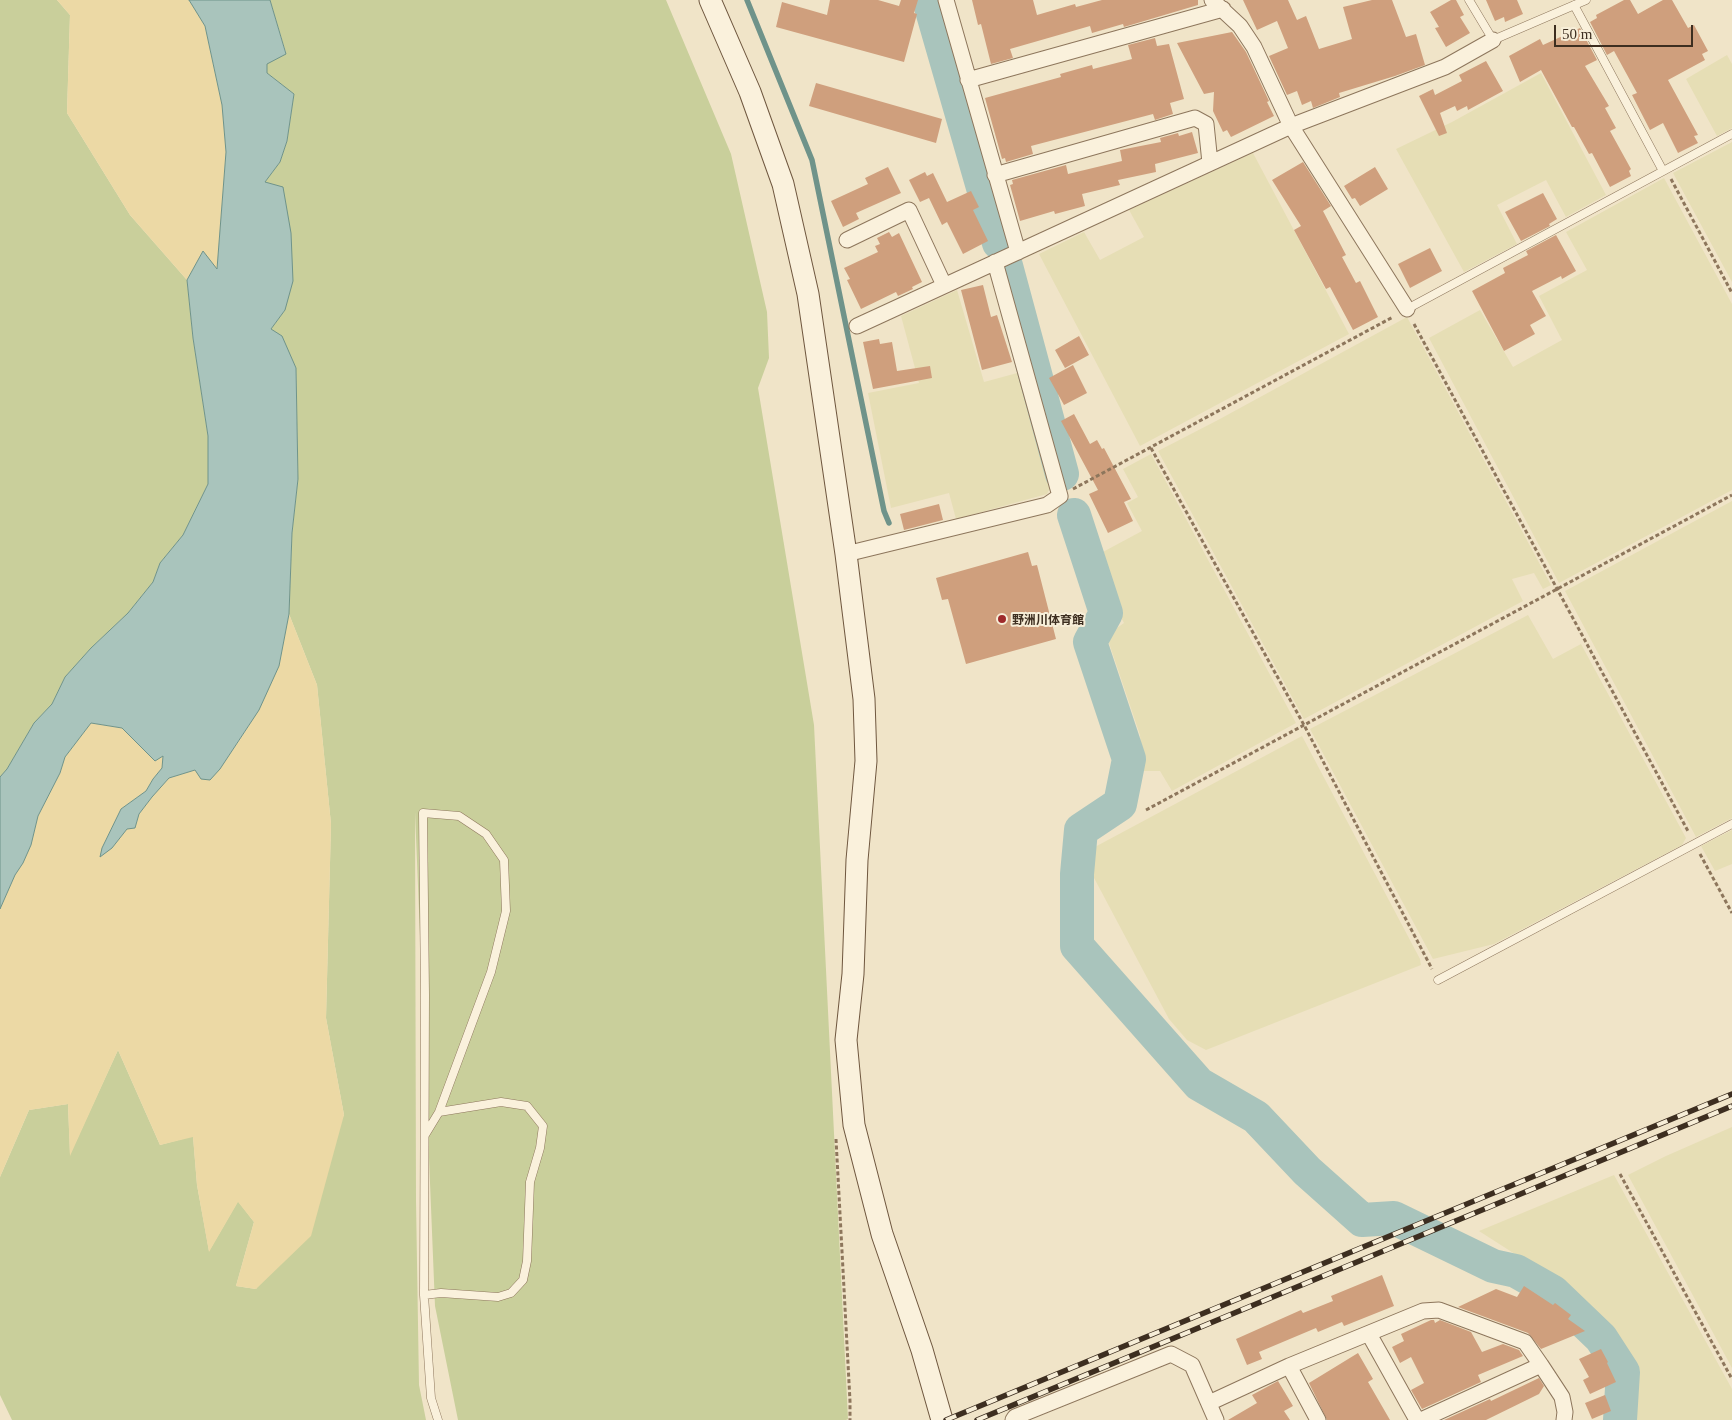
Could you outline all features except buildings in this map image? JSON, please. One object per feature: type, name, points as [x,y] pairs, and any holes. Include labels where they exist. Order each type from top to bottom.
[{"type":"street","points":[[710,0],[750,92],[783,184],[808,294],[846,554],[864,699],[866,751],[857,860],[853,974],[846,1040],[854,1126],[882,1234],[922,1350],[942,1420]]},
{"type":"street","points":[[946,0],[1018,252]]},
{"type":"street","points":[[968,80],[1217,4],[1240,26],[1254,47],[1291,126],[1407,310]]},
{"type":"street","points":[[857,326],[1291,126],[1445,67],[1493,40]]},
{"type":"street","points":[[995,175],[1196,118],[1206,124],[1210,162]]},
{"type":"street","points":[[847,240],[909,210],[944,285]]},
{"type":"street","points":[[846,554],[1047,505],[1060,496],[995,262]]},
{"type":"street","points":[[1209,1403],[1290,1366],[1423,1311],[1439,1310],[1524,1342],[1562,1397],[1565,1412],[1564,1420]]},
{"type":"street","points":[[1370,1334],[1417,1420]]},
{"type":"street","points":[[1013,1420],[1015,1417],[1171,1354],[1192,1365],[1216,1420]]},
{"type":"street","points":[[1422,1420],[1541,1365]]},
{"type":"street","points":[[1290,1366],[1318,1420]]},
{"type":"lane","points":[[1469,0],[1493,40],[1586,0]]},
{"type":"lane","points":[[1574,5],[1664,170]]},
{"type":"lane","points":[[1407,310],[1732,134]]},
{"type":"lane","points":[[424,1136],[439,1112],[491,972],[506,911],[504,860],[486,834],[459,816],[423,813],[424,1295],[431,1398],[438,1420]]},
{"type":"lane","points":[[1438,980],[1732,824]]},
{"type":"lane","points":[[424,1295],[441,1293],[498,1297],[511,1293],[523,1280],[527,1261],[530,1182],[540,1148],[543,1126],[527,1106],[501,1102],[439,1112]]},
{"type":"path","points":[[1664,170],[1732,293]]},
{"type":"path","points":[[1060,496],[1407,310],[1732,913]]},
{"type":"path","points":[[1151,448],[1304,725],[1438,980]]},
{"type":"path","points":[[1146,810],[1732,495]]},
{"type":"path","points":[[836,1134],[850,1420]]},
{"type":"path","points":[[1620,1174],[1732,1379]]},
{"type":"shaded area","points":[[1727,55],[1732,64],[1732,128],[1717,136],[1686,79]]},
{"type":"shaded area","points":[[1541,73],[1606,195],[1566,217],[1546,180],[1497,205],[1517,244],[1464,272],[1396,149],[1452,122]]},
{"type":"shaded area","points":[[1732,142],[1732,282],[1673,173]]},
{"type":"shaded area","points":[[1253,153],[1349,334],[1140,446],[1039,254],[1084,232],[1100,260],[1144,237],[1129,210]]},
{"type":"shaded area","points":[[1664,178],[1732,304],[1732,490],[1559,583],[1429,338],[1480,310],[1513,367],[1562,340],[1539,296],[1587,270],[1566,232]]},
{"type":"shaded area","points":[[957,290],[984,382],[1021,372],[1052,484],[1047,494],[956,519],[949,493],[891,508],[868,393],[919,383],[901,316]]},
{"type":"shaded area","points":[[1407,317],[1551,585],[1543,589],[1534,573],[1512,579],[1523,601],[1304,719],[1158,451]]},
{"type":"shaded area","points":[[1151,454],[1296,723],[1172,791],[1160,771],[1142,771],[1140,735],[1109,643],[1114,630],[1124,623],[1113,603],[1101,553],[1142,531],[1127,503],[1138,497],[1123,469]]},
{"type":"shaded area","points":[[1732,501],[1732,818],[1696,837],[1565,591]]},
{"type":"shaded area","points":[[1528,615],[1553,659],[1581,644],[1686,838],[1682,845],[1494,944],[1433,959],[1310,729]]},
{"type":"shaded area","points":[[1302,736],[1420,959],[1421,965],[1206,1050],[1187,1040],[1169,1019],[1093,876],[1093,848]]},
{"type":"shaded area","points":[[1732,830],[1732,864],[1715,871],[1701,846]]},
{"type":"shaded area","points":[[1732,1127],[1732,1368],[1628,1175]]},
{"type":"shaded area","points":[[1614,1175],[1732,1389],[1732,1420],[1630,1420],[1631,1380],[1628,1362],[1618,1344],[1570,1297],[1539,1275],[1543,1272],[1479,1231]]},
{"type":"green space","points":[[0,0],[57,0],[70,15],[67,113],[130,215],[187,280],[193,338],[208,436],[208,484],[183,535],[160,563],[153,582],[128,613],[91,648],[65,677],[52,704],[34,723],[7,769],[0,777]]},
{"type":"green space","points":[[270,0],[666,0],[731,154],[767,312],[769,358],[758,388],[814,725],[848,1419],[846,1420],[458,1420],[435,1306],[415,812],[416,1201],[419,1385],[426,1420],[12,1420],[0,1395],[0,1177],[29,1110],[68,1104],[70,1154],[118,1050],[160,1145],[193,1136],[197,1185],[209,1251],[238,1201],[254,1222],[236,1286],[256,1289],[344,1115],[326,1018],[331,824],[317,685],[289,614],[292,533],[298,479],[296,368],[271,329],[285,310],[264,183],[280,162],[287,141],[294,94],[267,73],[266,64],[286,53]]},
{"type":"sand","points":[[57,0],[189,0],[205,26],[222,105],[226,152],[217,270],[203,252],[187,280],[130,215],[67,113],[70,15]]},
{"type":"sand","points":[[289,614],[317,685],[331,824],[326,1018],[344,1115],[311,1236],[256,1289],[236,1286],[254,1222],[238,1202],[209,1252],[197,1185],[193,1137],[160,1145],[118,1050],[70,1156],[68,1104],[29,1110],[0,1177],[0,909],[31,845],[38,816],[60,773],[65,757],[91,723],[122,728],[155,760],[163,756],[162,768],[146,791],[121,809],[102,848],[112,848],[127,829],[135,828],[139,814],[169,778],[195,770],[220,769],[249,726],[279,666]]},
{"type":"water","points":[[189,0],[270,0],[286,54],[267,64],[267,73],[294,94],[287,141],[280,162],[265,182],[283,187],[291,233],[293,281],[285,310],[271,329],[282,336],[296,368],[298,479],[292,533],[289,614],[279,666],[259,710],[220,769],[210,780],[201,779],[195,770],[169,778],[139,814],[135,828],[127,829],[112,848],[100,857],[102,848],[121,809],[146,791],[162,768],[163,756],[155,761],[122,728],[91,723],[65,757],[60,773],[38,816],[31,845],[0,909],[0,777],[7,769],[34,723],[52,704],[65,677],[91,648],[128,613],[153,582],[160,563],[183,535],[208,484],[208,436],[193,338],[187,280],[203,251],[217,269],[226,152],[222,105],[205,26]]},
{"type":"waterway","points":[[747,0],[812,160],[884,511],[889,523]]},
{"type":"waterway","points":[[929,0],[999,243]]},
{"type":"waterway","points":[[1006,266],[1062,474]]},
{"type":"waterway","points":[[1074,515],[1106,613],[1090,642],[1129,759],[1120,804],[1081,830],[1077,874],[1077,946],[1199,1084],[1256,1117],[1307,1171],[1362,1220],[1394,1218],[1493,1266],[1516,1271],[1553,1292],[1601,1338],[1623,1372],[1620,1420]]},
{"type":"railway","points":[[946,1420],[1732,1094]]},
{"type":"railway","points":[[977,1420],[1732,1106]]},
{"type":"place","name":"野洲川体育館","points":[[1002,619]]}]
